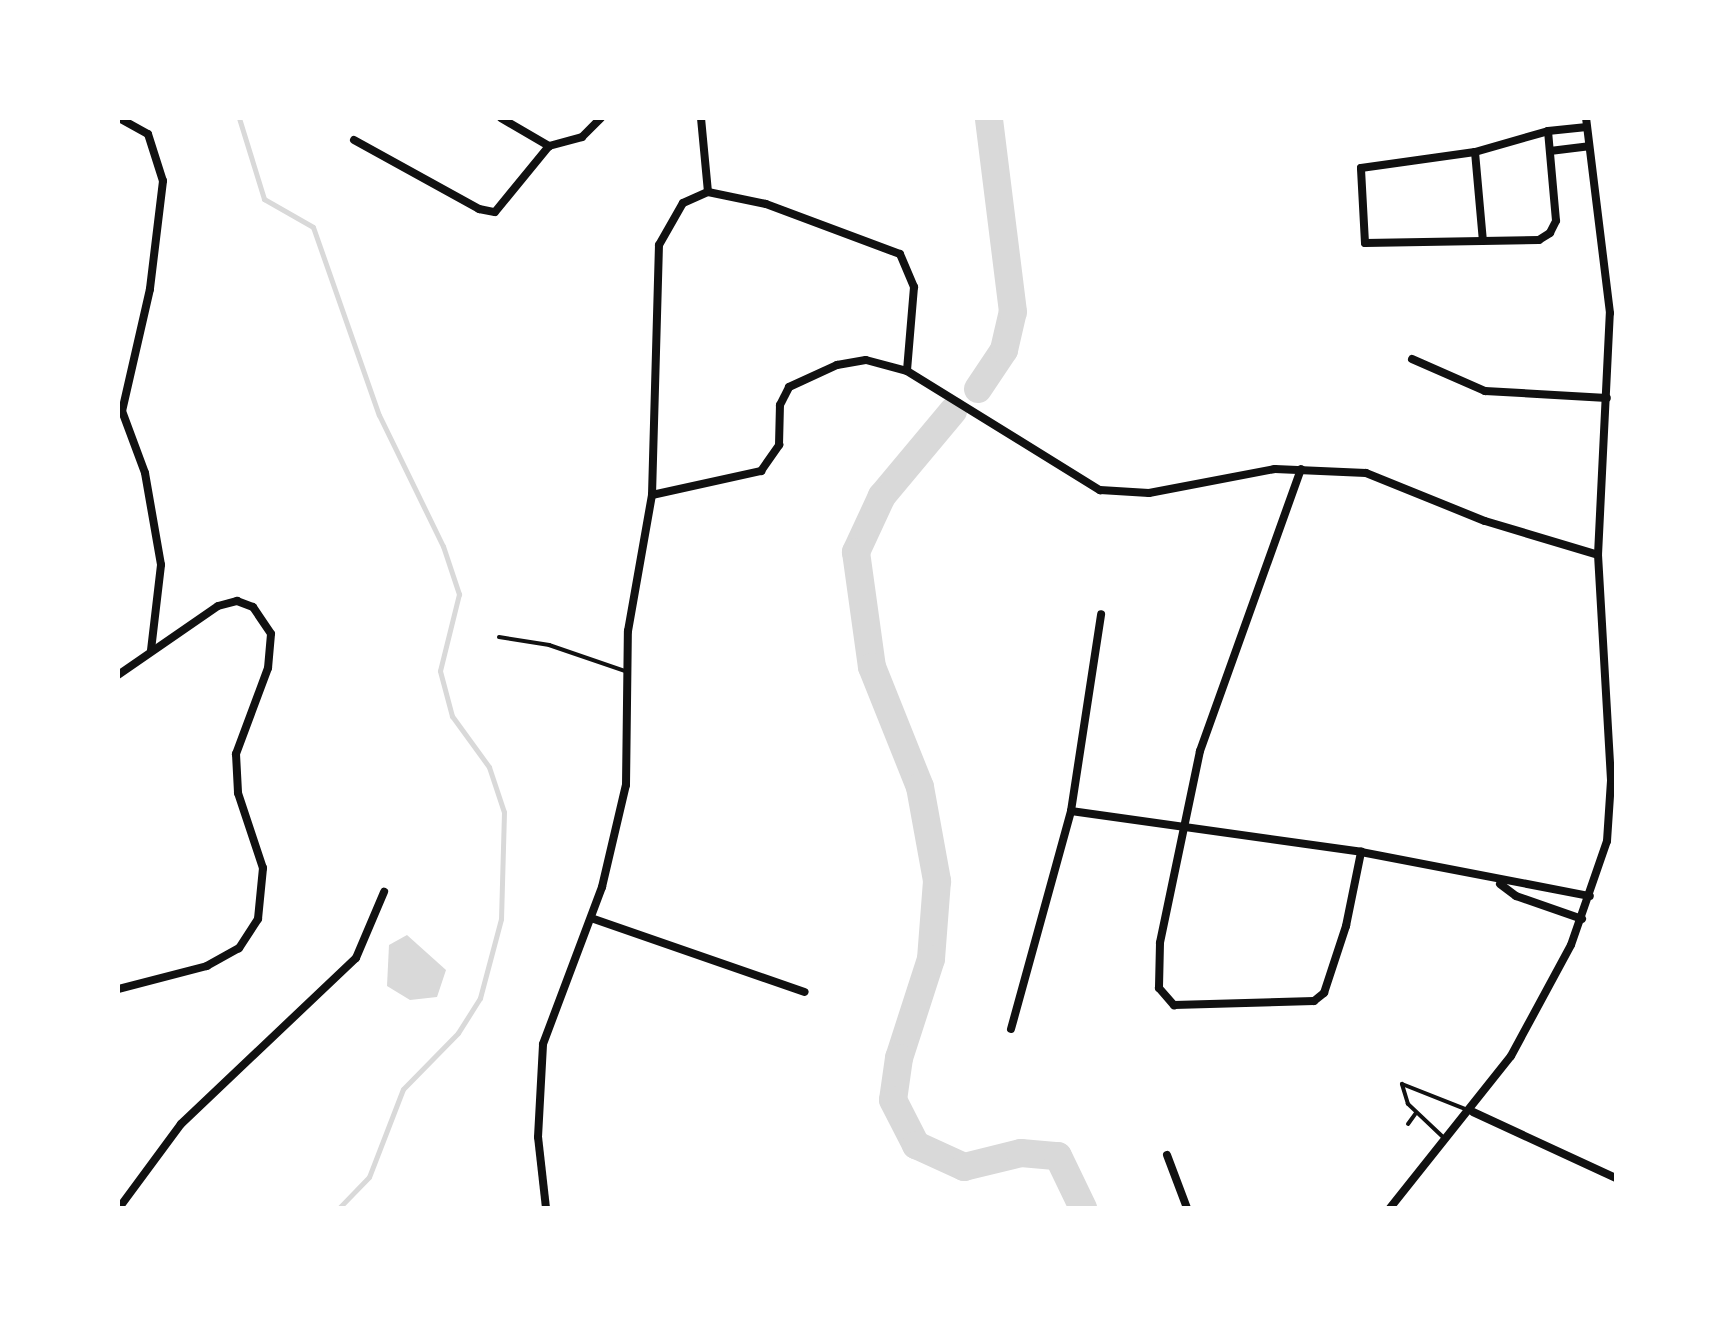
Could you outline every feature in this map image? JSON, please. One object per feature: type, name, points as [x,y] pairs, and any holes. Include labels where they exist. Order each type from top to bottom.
[{"type":"street","points":[[119,118],[148,134],[163,181],[150,290],[120,411],[145,473],[161,565],[151,650]]},
{"type":"street","points":[[501,118],[550,146]]},
{"type":"street","points":[[354,140],[487,212],[501,206],[550,146],[587,134],[601,118]]},
{"type":"street","points":[[700,118],[708,192]]},
{"type":"street","points":[[1390,1208],[1473,1112],[1553,984],[1590,896],[1613,818],[1598,554],[1613,313],[1586,122],[1548,131],[1475,152],[1361,168],[1365,243],[1539,240],[1550,233],[1556,221],[1548,131]]},
{"type":"street","points":[[1550,151],[1588,146]]},
{"type":"street","points":[[1475,152],[1484,241]]},
{"type":"street","points":[[546,1208],[538,1076],[548,1029],[590,918],[626,786],[628,672],[652,495],[659,245],[684,203],[708,192],[766,204],[900,254],[914,287],[907,371]]},
{"type":"street","points":[[1412,359],[1485,392],[1608,398]]},
{"type":"street","points":[[652,495],[761,471],[779,446],[784,394],[800,377],[866,360],[907,371],[1100,490],[1149,494],[1302,470],[1366,473],[1485,521],[1598,554]]},
{"type":"street","points":[[1302,470],[1200,750],[1160,943],[1159,988],[1174,1006],[1314,1002],[1324,992],[1346,926],[1361,852]]},
{"type":"street","points":[[118,675],[218,606],[237,601],[253,607],[271,634],[268,668],[236,754],[238,794],[259,846],[263,896],[239,948],[207,966],[118,989]]},
{"type":"street","points":[[1011,1029],[1071,811],[1101,614]]},
{"type":"street","points":[[1071,811],[1186,832],[1361,852],[1498,882],[1590,896]]},
{"type":"street","points":[[1498,882],[1516,896],[1582,918]]},
{"type":"street","points":[[119,1208],[181,1124],[356,958],[384,892]]},
{"type":"street","points":[[590,918],[805,992]]},
{"type":"street","points":[[1473,1112],[1616,1178]]},
{"type":"street","points":[[1167,1155],[1187,1208]]},
{"type":"lane","points":[[499,636],[548,644],[628,672]]},
{"type":"lane","points":[[1446,1140],[1416,1113],[1400,1089],[1406,1082],[1473,1112]]},
{"type":"lane","points":[[1408,1124],[1416,1113]]},
{"type":"shaded area","points":[[407,935],[446,970],[437,997],[410,1000],[387,986],[389,945]]},
{"type":"waterway","points":[[239,118],[264,199],[313,227],[379,415],[443,546],[459,594],[440,671],[452,716],[489,767],[504,812],[501,919],[480,998],[458,1033],[403,1089],[369,1177],[339,1208]]},
{"type":"waterway","points":[[978,389],[1004,350],[1013,312],[989,118]]},
{"type":"waterway","points":[[953,411],[882,496],[856,552],[872,667],[920,787],[937,881],[931,959],[899,1058],[893,1100],[916,1145],[964,1167],[1021,1153],[1058,1156],[1083,1208]]}]
